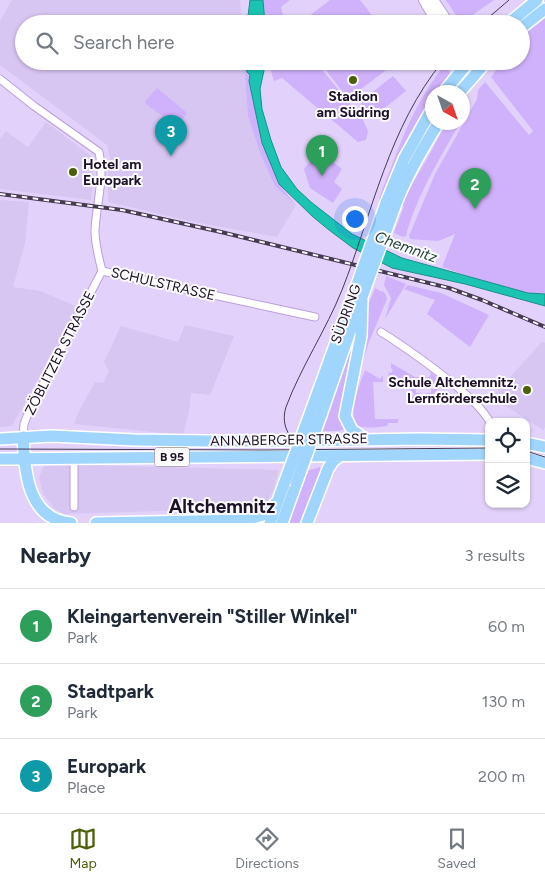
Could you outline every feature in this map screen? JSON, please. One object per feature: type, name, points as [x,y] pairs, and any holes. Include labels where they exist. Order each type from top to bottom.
[{"type":"main road","points":[[424,0],[433,15]]},
{"type":"main road","points":[[433,0],[443,15]]},
{"type":"main road","points":[[519,15],[537,0]]},
{"type":"main road","points":[[530,21],[545,10]]},
{"type":"main road","points":[[452,85],[469,70]]},
{"type":"main road","points":[[464,85],[471,70]]},
{"type":"main road","name":"SÜDRING","points":[[282,523],[290,484],[391,204],[404,160],[425,122]]},
{"type":"main road","name":"SÜDRING","points":[[391,204],[434,130]]},
{"type":"main road","points":[[358,295],[361,336],[345,416],[352,430],[365,439]]},
{"type":"main road","name":"ANNABERGER STRASSE","points":[[0,439],[52,436],[135,440],[226,441],[485,440]]},
{"type":"main road","points":[[23,437],[26,477],[35,500],[45,512],[64,522],[71,523]]},
{"type":"main road","points":[[530,444],[545,448]]},
{"type":"main road","name":"ANNABERGER STRASSE","points":[[0,458],[485,454]]},
{"type":"main road","points":[[308,456],[319,465],[324,478]]},
{"type":"main road","points":[[307,523],[330,465],[340,456]]},
{"type":"main road","points":[[530,459],[545,463]]},
{"type":"main road","name":"SÜDRING","points":[[270,523],[278,501],[290,484]]},
{"type":"main road","points":[[96,523],[250,521],[263,515],[278,501]]},
{"type":"street","name":"SCHULSTRASSE","points":[[0,79],[34,106],[99,152],[102,164],[95,232],[96,246],[102,270],[315,317]]},
{"type":"street","name":"ZÖBLITZER STRASSE","points":[[23,437],[28,411],[102,270]]},
{"type":"street","points":[[381,332],[418,355],[476,403],[487,418]]},
{"type":"street","points":[[74,458],[74,507]]},
{"type":"shaded area","points":[[12,0],[240,0],[241,15],[15,15],[15,70],[245,70],[248,116],[275,186],[296,205],[277,237],[194,222],[108,202],[108,168],[112,168],[107,145],[0,65],[0,21]]},
{"type":"shaded area","points":[[250,0],[263,0],[264,15],[248,15]]},
{"type":"shaded area","points":[[263,0],[290,0],[281,7],[283,15],[264,15]]},
{"type":"shaded area","points":[[330,0],[360,0],[372,15],[311,15]]},
{"type":"shaded area","points":[[446,0],[494,0],[472,15],[456,15]]},
{"type":"shaded area","points":[[545,16],[545,300],[526,296],[442,267],[455,234],[438,241],[410,239],[409,236],[435,174],[460,130],[470,130],[470,112],[477,99],[478,90],[485,82],[529,135],[533,131],[491,77],[496,70],[530,70],[530,28]]},
{"type":"shaded area","points":[[245,70],[250,75],[249,81],[279,184],[296,205],[275,186],[261,155],[248,116]]},
{"type":"shaded area","points":[[247,70],[264,70],[260,89],[262,109],[271,140],[281,167],[297,189],[311,202],[352,234],[402,258],[528,293],[545,294],[545,306],[465,284],[392,268],[353,248],[329,230],[279,184],[262,143],[249,81],[250,75]]},
{"type":"shaded area","points":[[271,70],[322,70],[363,120],[368,131],[366,140],[358,142],[282,78],[274,81]]},
{"type":"shaded area","points":[[326,70],[386,70],[348,99]]},
{"type":"shaded area","points":[[440,70],[449,70],[451,77],[445,85],[430,85]]},
{"type":"shaded area","points":[[393,76],[406,91],[372,118],[360,102]]},
{"type":"shaded area","points":[[157,88],[187,113],[177,127],[146,104],[145,101]]},
{"type":"shaded area","points":[[425,93],[425,114],[384,202],[379,201],[402,140]]},
{"type":"shaded area","points":[[46,122],[91,156],[94,162],[91,200],[0,189],[0,139],[6,131],[28,147]]},
{"type":"shaded area","points":[[456,130],[429,178],[406,236],[403,237],[394,233],[404,206],[402,205],[442,131]]},
{"type":"shaded area","points":[[318,151],[342,169],[334,182],[342,189],[333,203],[310,188],[304,169]]},
{"type":"shaded area","points":[[0,200],[29,202],[25,243],[13,287],[40,291],[78,307],[12,426],[0,427]]},
{"type":"shaded area","points":[[386,276],[406,284],[385,319],[391,298],[384,285]]},
{"type":"shaded area","points":[[408,285],[441,293],[489,315],[470,347],[427,314],[435,300],[404,289]]},
{"type":"shaded area","points":[[375,288],[385,293],[387,299],[369,342],[357,379],[367,303],[369,303]]},
{"type":"shaded area","points":[[185,325],[234,336],[210,395],[191,393],[183,435],[74,424],[95,382],[103,383],[109,371],[104,362],[121,326],[178,342]]},
{"type":"shaded area","points":[[354,334],[356,335],[347,428],[339,431],[321,431]]},
{"type":"shaded area","points":[[542,342],[545,343],[545,427],[543,430],[530,422],[530,418],[524,418],[492,397]]},
{"type":"shaded area","points":[[391,363],[415,377],[430,377],[431,372],[443,384],[430,384],[430,379],[415,379],[416,393],[420,393],[420,397],[426,397],[426,393],[431,393],[431,389],[439,388],[431,397],[416,398],[410,401],[414,394],[409,388],[409,382],[387,382],[389,372],[391,373],[393,370]]},
{"type":"shaded area","points":[[365,370],[380,379],[383,375],[383,382],[373,382],[375,419],[398,419],[398,423],[388,423],[387,426],[369,428],[359,426],[355,422],[353,416],[355,400]]},
{"type":"shaded area","points":[[47,464],[279,470],[273,492],[265,505],[260,510],[254,512],[159,511],[65,514],[56,510],[43,494],[39,478]]},
{"type":"shaded area","points":[[320,467],[323,472],[307,523],[282,523],[306,471]]},
{"type":"tram line","points":[[492,15],[509,0]]},
{"type":"tram line","points":[[309,448],[302,446],[288,433],[284,421],[286,407],[342,290],[395,142],[424,86],[436,70]]},
{"type":"tram line","points":[[0,449],[263,450],[485,448]]},
{"type":"tram line","points":[[530,452],[545,457]]},
{"type":"railway","points":[[0,194],[122,210],[221,232],[449,288],[545,327]]},
{"type":"place","name":"Stadion am Südring","points":[[353,80]]},
{"type":"place","name":"Europark","points":[[171,156]]},
{"type":"place","name":"Hotel am Europark","points":[[73,172]]},
{"type":"place","name":"Kleingartenverein \"Stiller Winkel\"","points":[[322,176]]},
{"type":"place","name":"Stadtpark","points":[[475,209]]},
{"type":"place","name":"Schule Altchemnitz, Lernförderschule","points":[[527,390]]},
{"type":"district","name":"Altchemnitz","points":[[222,506]]},
{"type":"water label","name":"Chemnitz","points":[[406,247]]}]
